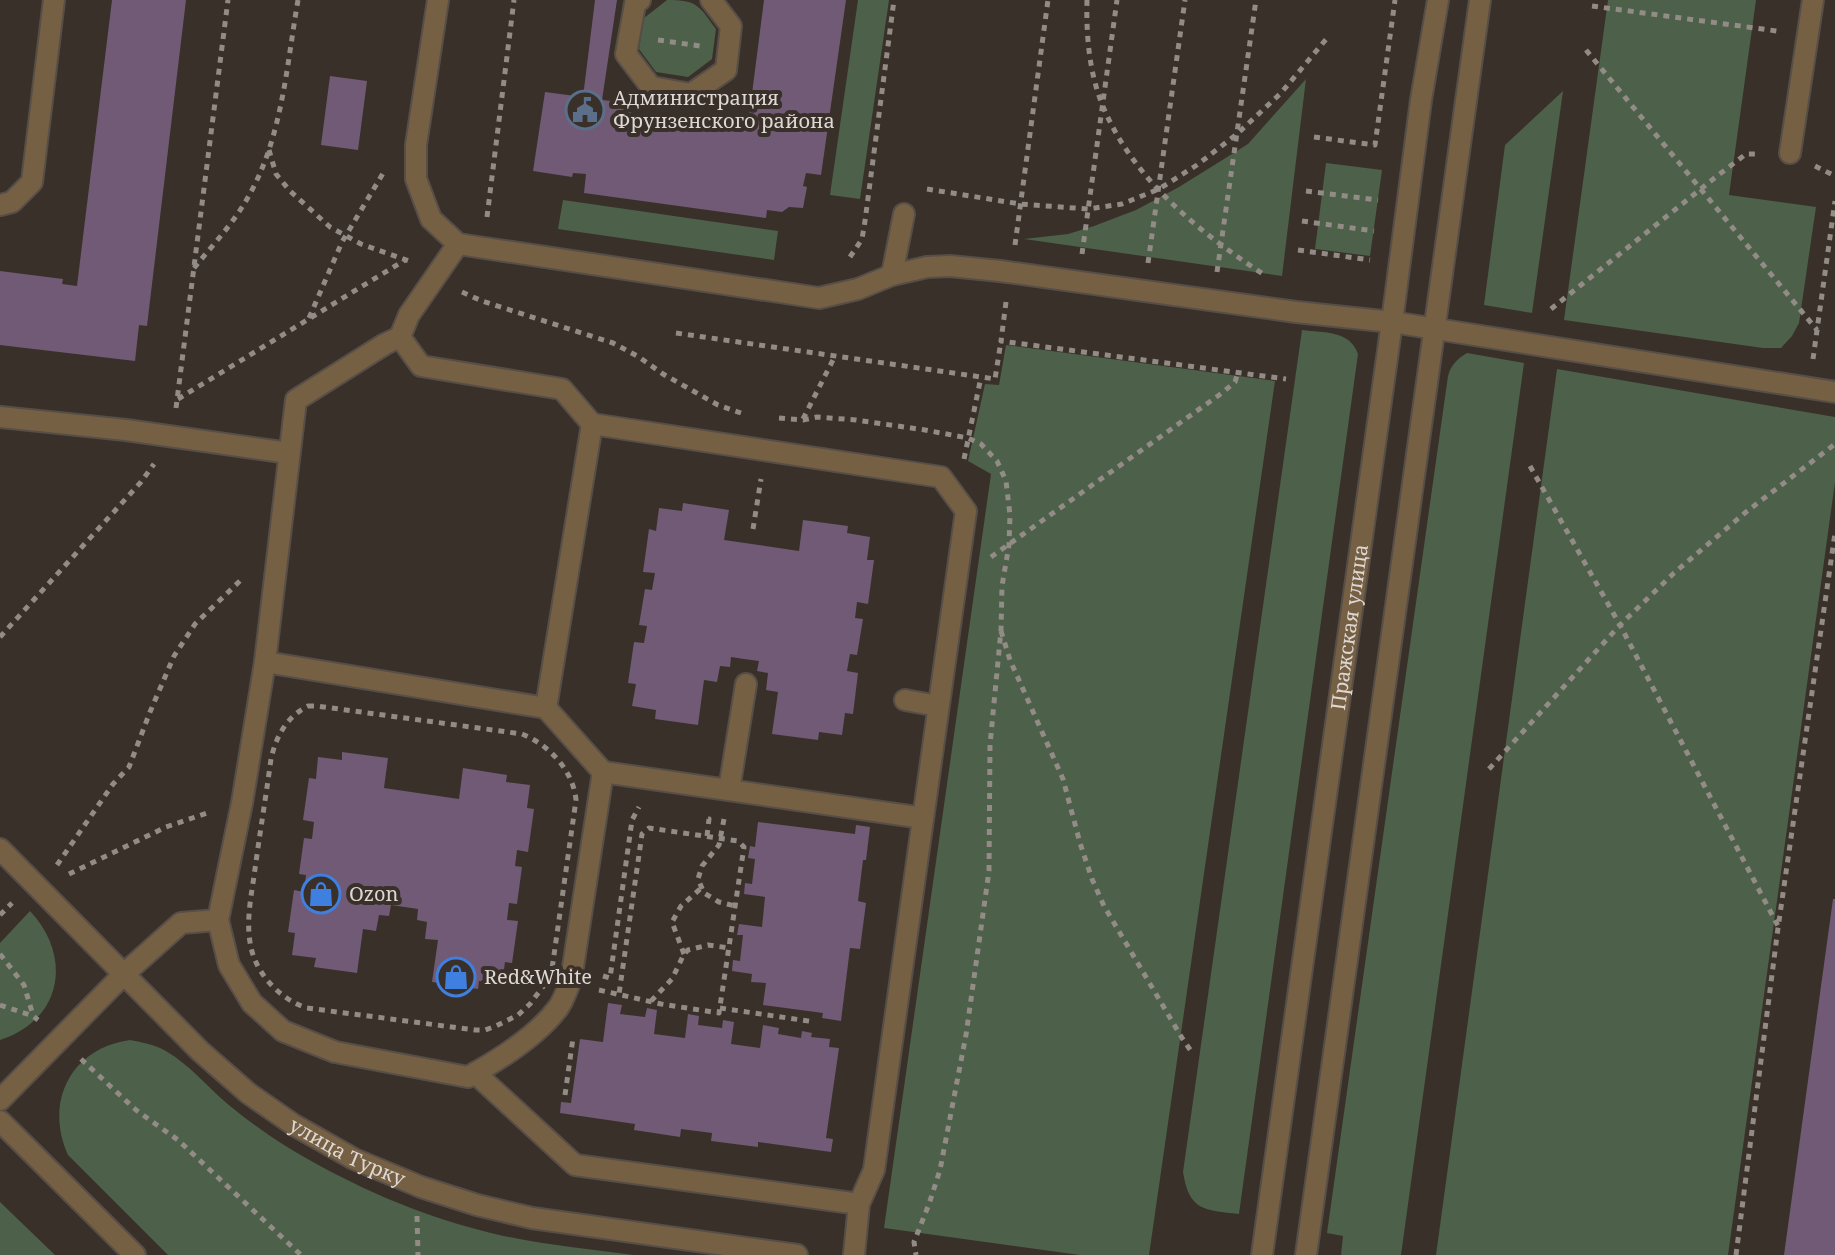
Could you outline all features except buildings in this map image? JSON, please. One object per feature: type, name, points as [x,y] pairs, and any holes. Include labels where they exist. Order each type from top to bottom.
[{"type":"street","points":[[0,205],[12,202],[32,182],[54,0]]},
{"type":"street","points":[[438,0],[416,145],[416,179],[431,219],[453,239],[483,248],[819,298],[927,267],[1010,272],[1296,312],[1392,322],[1835,392]]},
{"type":"street","points":[[640,0],[635,4],[626,54],[651,87],[691,94],[726,70],[731,26],[711,0]]},
{"type":"street","name":"Пражская улица","points":[[1262,1255],[1421,100],[1438,0]]},
{"type":"street","points":[[1306,1255],[1480,0]]},
{"type":"street","points":[[1790,153],[1813,0]]},
{"type":"street","points":[[892,275],[904,214]]},
{"type":"street","points":[[453,239],[437,275],[409,315],[400,337],[296,400],[265,662],[242,803],[218,920],[229,965],[252,1003],[283,1031],[335,1052],[468,1077],[502,1057],[540,1027],[559,1007],[571,980],[603,772]]},
{"type":"street","points":[[400,337],[421,366],[562,389],[592,424],[941,477],[966,511],[874,1170],[859,1204],[854,1255]]},
{"type":"street","points":[[0,417],[126,430],[289,453]]},
{"type":"street","points":[[546,708],[592,424]]},
{"type":"street","points":[[265,662],[546,708],[603,772],[923,818]]},
{"type":"street","points":[[729,790],[746,684]]},
{"type":"street","points":[[905,700],[938,706]]},
{"type":"street","name":"улица Турку","points":[[0,849],[200,1051],[248,1093],[282,1117],[354,1159],[421,1187],[532,1218],[797,1255]]},
{"type":"street","points":[[0,1100],[124,974],[181,923],[218,920]]},
{"type":"street","points":[[475,1073],[575,1165],[859,1204]]},
{"type":"street","points":[[0,1121],[135,1255]]},
{"type":"path","points":[[0,637],[141,482],[172,437],[228,0]]},
{"type":"path","points":[[194,269],[242,208],[274,138],[298,0]]},
{"type":"path","points":[[483,248],[514,0]]},
{"type":"path","points":[[843,263],[862,239],[894,0]]},
{"type":"path","points":[[676,333],[995,379],[1048,0]]},
{"type":"path","points":[[1087,0],[1091,62],[1102,104],[1118,135],[1159,189],[1189,219],[1268,277]]},
{"type":"path","points":[[1082,255],[1117,0]]},
{"type":"path","points":[[1135,262],[1148,264],[1185,0]]},
{"type":"path","points":[[1203,273],[1217,275],[1256,0]]},
{"type":"path","points":[[1314,137],[1375,145],[1395,0]]},
{"type":"path","points":[[1592,6],[1808,35]]},
{"type":"path","points":[[629,37],[728,50]]},
{"type":"path","points":[[927,189],[1020,204],[1088,209],[1122,204],[1159,189],[1237,134],[1281,93],[1328,37]]},
{"type":"path","points":[[1586,50],[1817,330]]},
{"type":"path","points":[[269,150],[276,174],[290,191],[330,227],[345,236],[383,253],[415,262],[458,290],[482,301],[613,343],[718,405],[742,413]]},
{"type":"path","points":[[1551,309],[1746,154],[1790,153]]},
{"type":"path","points":[[309,319],[345,236],[371,190]]},
{"type":"path","points":[[1306,191],[1383,201]]},
{"type":"path","points":[[1808,388],[1835,201]]},
{"type":"path","points":[[1302,221],[1379,231]]},
{"type":"path","points":[[126,430],[406,260],[453,239]]},
{"type":"path","points":[[1014,245],[1028,247]]},
{"type":"path","points":[[1298,250],[1375,261]]},
{"type":"path","points":[[1068,253],[1095,257]]},
{"type":"path","points":[[1001,341],[1286,379]]},
{"type":"path","points":[[753,529],[762,472],[794,437],[835,356]]},
{"type":"path","points":[[984,559],[1009,545],[1222,393],[1235,382],[1238,372]]},
{"type":"path","points":[[949,488],[964,461],[981,377]]},
{"type":"path","points":[[770,418],[856,420],[968,438],[981,444],[997,461],[1006,481],[1010,515],[1009,545],[1002,586],[990,745],[989,871],[966,1035],[940,1170],[914,1242],[916,1255]]},
{"type":"path","points":[[1489,769],[1620,625],[1674,573],[1746,512],[1835,444]]},
{"type":"path","points":[[1530,466],[1620,625],[1778,928]]},
{"type":"path","points":[[1736,1255],[1778,928],[1835,533]]},
{"type":"path","points":[[57,864],[113,784],[129,767],[174,656],[195,624],[279,539]]},
{"type":"path","points":[[1001,630],[1010,660],[1063,779],[1080,843],[1104,906],[1191,1051]]},
{"type":"path","points":[[308,706],[508,731],[544,746],[570,775],[576,800],[548,983],[518,1015],[485,1030],[307,1008],[287,999],[257,965],[250,942],[250,905],[266,797],[275,742],[294,715],[308,706]]},
{"type":"path","points":[[68,875],[166,827],[266,797]]},
{"type":"path","points":[[593,975],[610,978],[632,820],[636,809],[642,804]]},
{"type":"path","points":[[610,991],[619,994],[651,1001],[719,1013],[744,847],[738,841],[722,834],[649,828],[642,834],[619,994]]},
{"type":"path","points":[[722,834],[719,845],[702,866],[698,879],[704,893],[719,902],[735,906]]},
{"type":"path","points":[[684,954],[672,922],[681,906],[700,889]]},
{"type":"path","points":[[0,915],[13,902]]},
{"type":"path","points":[[651,1001],[672,979],[688,950],[701,946],[729,948]]},
{"type":"path","points":[[0,954],[24,985],[33,1016]]},
{"type":"path","points":[[0,1005],[33,1016],[136,1110],[178,1140],[301,1255]]},
{"type":"path","points":[[720,1008],[815,1022]]},
{"type":"path","points":[[565,1095],[574,1033]]},
{"type":"green space","points":[[667,0],[692,3],[716,29],[712,59],[688,77],[656,72],[639,49],[644,18]]},
{"type":"green space","points":[[858,0],[889,0],[860,199],[830,195]]},
{"type":"green space","points":[[1608,0],[1756,0],[1729,195],[1816,207],[1799,323],[1781,348],[1564,320]]},
{"type":"green space","points":[[1306,79],[1282,276],[1024,239],[1068,234],[1094,226],[1136,210],[1179,187],[1248,144]]},
{"type":"green space","points":[[1563,91],[1532,313],[1484,305],[1505,145]]},
{"type":"green space","points":[[1326,163],[1382,170],[1370,256],[1315,249]]},
{"type":"green space","points":[[563,200],[778,231],[774,260],[558,229]]},
{"type":"green space","points":[[1302,330],[1343,337],[1358,354],[1239,1214],[1200,1206],[1189,1194],[1183,1172]]},
{"type":"green space","points":[[1006,345],[1275,381],[1149,1255],[1080,1255],[884,1228],[991,474],[968,461],[985,384],[999,385]]},
{"type":"green space","points":[[1467,353],[1524,363],[1401,1255],[1341,1255],[1343,1236],[1327,1233],[1448,376],[1455,363]]},
{"type":"green space","points":[[1557,369],[1835,417],[1835,482],[1728,1255],[1436,1255]]},
{"type":"green space","points":[[30,911],[44,929],[52,948],[56,967],[54,985],[48,1003],[37,1018],[21,1031],[0,1040],[0,943]]},
{"type":"green space","points":[[130,1040],[170,1053],[230,1106],[270,1136],[329,1171],[375,1193],[447,1221],[512,1238],[634,1255],[168,1255],[68,1155],[61,1135],[59,1116],[62,1097],[78,1066],[109,1045]]},
{"type":"green space","points":[[0,1202],[55,1255],[0,1255]]},
{"type":"place","name":"Администрация Фрунзенского района","points":[[585,110]]},
{"type":"place","name":"Ozon","points":[[321,894]]},
{"type":"place","name":"Red&White","points":[[456,977]]}]
